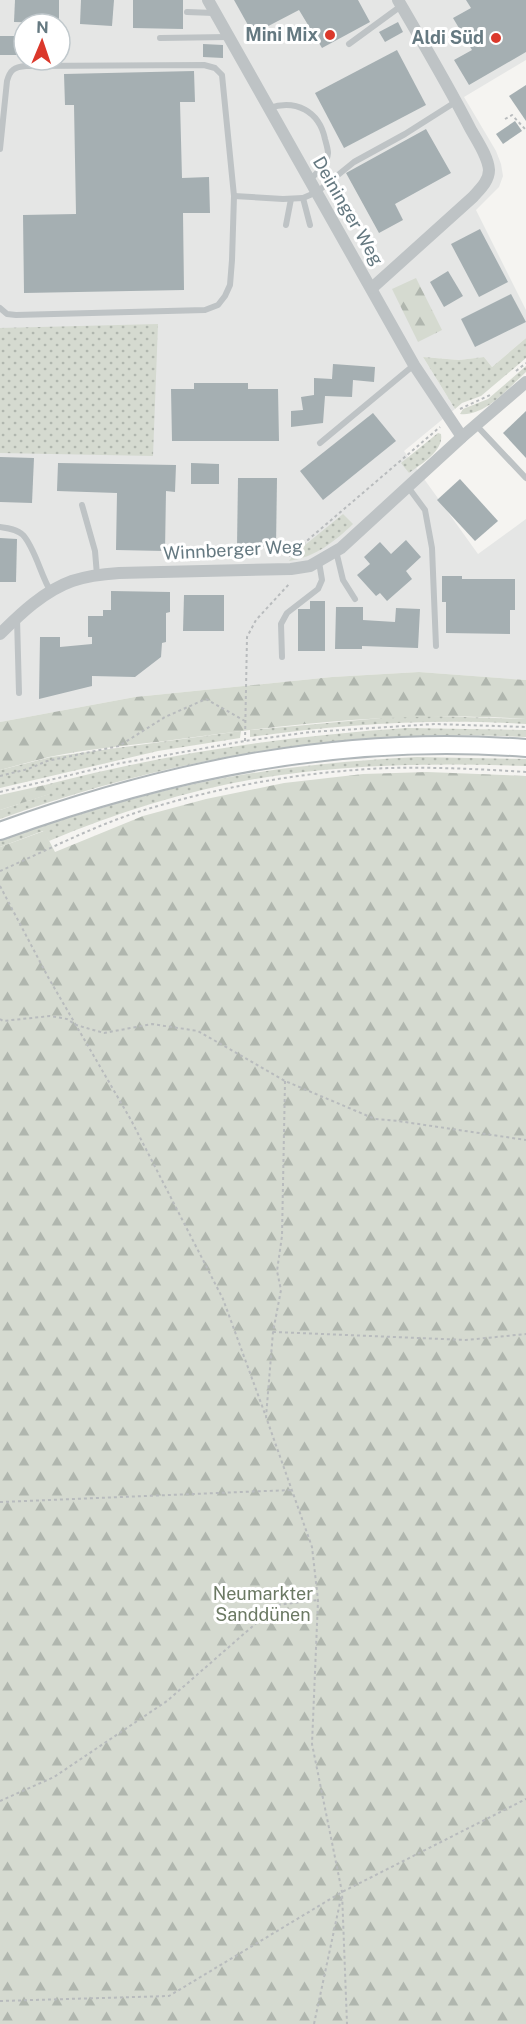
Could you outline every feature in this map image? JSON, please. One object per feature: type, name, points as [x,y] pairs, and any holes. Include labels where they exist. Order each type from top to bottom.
[{"type":"main road","points":[[0,831],[83,802],[145,784],[213,768],[273,758],[386,747],[473,745],[526,748]]},
{"type":"street","name":"Deininger Weg","points":[[207,0],[414,364],[462,437]]},
{"type":"street","points":[[372,288],[473,197],[482,187],[488,176],[489,168],[456,102],[400,3]]},
{"type":"street","name":"Winnberger Weg","points":[[0,634],[17,617],[51,593],[72,581],[97,575],[274,570],[304,568],[319,561],[336,551],[526,382]]},
{"type":"lane","points":[[349,44],[400,3]]},
{"type":"lane","points":[[187,12],[215,13]]},
{"type":"lane","points":[[159,38],[229,37]]},
{"type":"lane","points":[[0,148],[7,81],[9,73],[15,67],[210,66],[219,71],[224,82],[234,196],[231,285],[218,305],[205,309],[16,315],[7,314],[0,308]]},
{"type":"lane","points":[[234,196],[303,198],[317,192],[354,162],[456,102]]},
{"type":"lane","points":[[269,108],[291,105],[304,108],[316,118],[324,132],[328,153],[324,166],[310,180]]},
{"type":"lane","points":[[303,198],[310,225]]},
{"type":"lane","points":[[286,225],[291,199]]},
{"type":"lane","points":[[320,443],[414,364]]},
{"type":"lane","points":[[476,425],[526,478]]},
{"type":"lane","points":[[407,486],[425,510],[427,520],[432,548],[436,646]]},
{"type":"lane","points":[[81,505],[95,551],[97,575]]},
{"type":"lane","points":[[0,527],[22,534],[51,593]]},
{"type":"lane","points":[[336,551],[343,580],[355,599]]},
{"type":"lane","points":[[282,657],[281,624],[287,613],[318,589],[322,580],[319,561]]},
{"type":"lane","points":[[17,617],[19,693]]},
{"type":"path","points":[[505,119],[513,115],[526,130]]},
{"type":"path","points":[[511,376],[526,363]]},
{"type":"path","points":[[274,570],[464,406],[496,390]]},
{"type":"path","points":[[245,741],[247,637],[256,621],[304,568]]},
{"type":"path","points":[[0,776],[28,770],[47,761],[118,746],[165,717],[206,699],[245,721]]},
{"type":"path","points":[[0,871],[92,830],[150,808],[271,780],[389,768],[526,771]]},
{"type":"path","points":[[0,886],[131,1120],[223,1299],[312,1547],[318,1600],[312,1744],[342,1892],[347,2024]]},
{"type":"path","points":[[0,1019],[3,1021],[50,1016],[68,1019],[76,1025],[104,1033],[152,1024],[198,1031],[285,1081],[375,1119],[526,1140]]},
{"type":"path","points":[[266,1417],[273,1332],[281,1290],[277,1271],[282,1236],[285,1081]]},
{"type":"path","points":[[273,1332],[466,1340],[526,1334]]},
{"type":"path","points":[[0,1502],[292,1490]]},
{"type":"path","points":[[0,1802],[54,1777],[167,1701],[277,1605],[318,1600]]},
{"type":"path","points":[[0,2001],[169,1996],[342,1892],[526,1799]]},
{"type":"path","points":[[314,2024],[342,1892]]},
{"type":"shaded area","points":[[0,0],[526,0],[526,60],[464,97],[496,151],[501,164],[503,176],[499,187],[476,210],[526,310],[526,338],[492,367],[484,357],[459,360],[423,357],[455,409],[404,451],[478,554],[526,519],[526,680],[419,672],[332,677],[135,697],[0,722]]},
{"type":"green space","points":[[416,278],[442,330],[418,342],[392,289]]},
{"type":"green space","points":[[158,324],[153,456],[0,453],[0,328]]},
{"type":"green space","points":[[526,338],[526,358],[481,396],[462,403],[455,409],[423,357],[459,360],[484,357],[492,367]]},
{"type":"green space","points":[[526,366],[526,372],[496,400],[478,411],[460,414],[463,409],[488,399]]},
{"type":"green space","points":[[438,433],[441,434],[439,446],[409,473],[401,463]]},
{"type":"green space","points":[[343,514],[353,524],[316,552],[289,561],[294,554]]},
{"type":"green space","points":[[419,672],[526,680],[526,719],[439,716],[309,724],[81,751],[0,770],[0,722],[135,697],[332,677]]},
{"type":"green space","points":[[392,717],[526,719],[526,724],[388,723],[250,737],[250,730]]},
{"type":"green space","points":[[407,728],[526,730],[526,737],[459,735],[392,737],[325,742],[259,751],[128,779],[0,819],[0,810],[49,794],[45,785],[90,774],[180,755],[270,741]]},
{"type":"green space","points":[[241,731],[240,738],[158,751],[0,788],[0,770],[51,757]]},
{"type":"green space","points":[[417,757],[526,759],[526,766],[403,765],[281,775],[163,800],[49,841],[43,831],[0,847],[0,840],[24,832],[120,802],[194,784],[305,766]]},
{"type":"green space","name":"Neumarkter Sanddünen","points":[[427,772],[526,776],[526,2024],[0,2024],[0,847],[44,831],[55,852],[143,816],[206,799],[284,783],[363,774]]},
{"type":"green space","points":[[45,785],[50,794],[0,810],[0,795]]},
{"type":"building","points":[[15,0],[59,0],[59,12],[14,12]]},
{"type":"building","points":[[81,0],[114,0],[112,26],[80,24]]},
{"type":"building","points":[[133,0],[183,0],[183,29],[133,28]]},
{"type":"building","points":[[234,0],[358,0],[370,22],[322,48],[299,10],[253,34]]},
{"type":"building","name":"Aldi Süd","points":[[466,0],[526,0],[526,52],[469,85],[454,60],[472,50],[453,18],[471,8]]},
{"type":"building","points":[[398,22],[403,32],[385,42],[379,32]]},
{"type":"building","points":[[0,36],[12,36],[12,55],[0,55]]},
{"type":"building","points":[[203,44],[223,45],[223,58],[203,57]]},
{"type":"building","points":[[397,50],[426,105],[344,148],[315,93]]},
{"type":"building","points":[[194,71],[195,102],[180,102],[182,178],[209,177],[210,213],[183,213],[184,290],[24,293],[23,215],[76,214],[74,105],[65,105],[64,74]]},
{"type":"building","points":[[526,85],[526,121],[509,96]]},
{"type":"building","points":[[515,121],[522,131],[503,144],[496,134]]},
{"type":"building","points":[[426,129],[451,173],[395,204],[403,220],[379,233],[346,173]]},
{"type":"building","points":[[480,229],[508,282],[479,297],[451,244]]},
{"type":"building","points":[[448,271],[463,296],[444,307],[430,282]]},
{"type":"building","points":[[511,294],[526,322],[475,347],[461,319]]},
{"type":"building","points":[[333,364],[375,367],[374,382],[353,380],[352,397],[325,396],[323,423],[291,427],[291,411],[303,410],[301,397],[314,395],[314,378],[332,379]]},
{"type":"building","points":[[194,383],[248,383],[248,389],[278,389],[279,441],[172,441],[171,389],[194,389]]},
{"type":"building","points":[[526,411],[526,458],[503,433]]},
{"type":"building","points":[[373,413],[396,441],[323,500],[300,471]]},
{"type":"building","points":[[0,457],[34,458],[32,503],[0,502]]},
{"type":"building","points":[[58,463],[176,465],[175,492],[166,491],[165,551],[116,550],[117,493],[57,491]]},
{"type":"building","points":[[191,463],[219,464],[219,484],[191,484]]},
{"type":"building","points":[[238,478],[277,478],[276,547],[237,547]]},
{"type":"building","points":[[460,479],[498,521],[475,541],[437,500]]},
{"type":"building","points":[[0,538],[17,539],[16,582],[0,582]]},
{"type":"building","points":[[406,540],[421,557],[406,571],[412,579],[387,601],[380,593],[376,596],[357,575],[370,564],[364,557],[380,542],[391,554]]},
{"type":"building","points":[[442,576],[462,576],[462,579],[515,579],[515,610],[510,610],[510,634],[446,633],[446,602],[442,602]]},
{"type":"building","points":[[111,591],[170,592],[170,612],[166,613],[166,642],[162,643],[161,657],[135,677],[92,676],[92,686],[39,699],[40,637],[60,637],[60,647],[92,644],[92,637],[88,637],[88,616],[103,616],[103,610],[111,610]]},
{"type":"building","points":[[184,595],[224,595],[224,631],[183,631]]},
{"type":"building","points":[[310,601],[325,601],[325,651],[298,651],[298,609],[310,609]]},
{"type":"building","points":[[336,607],[363,607],[363,620],[395,622],[396,608],[420,609],[418,648],[362,646],[362,649],[335,649]]},
{"type":"place","name":"Mini Mix","points":[[330,35]]},
{"type":"place","name":"Aldi Süd","points":[[496,38]]}]
